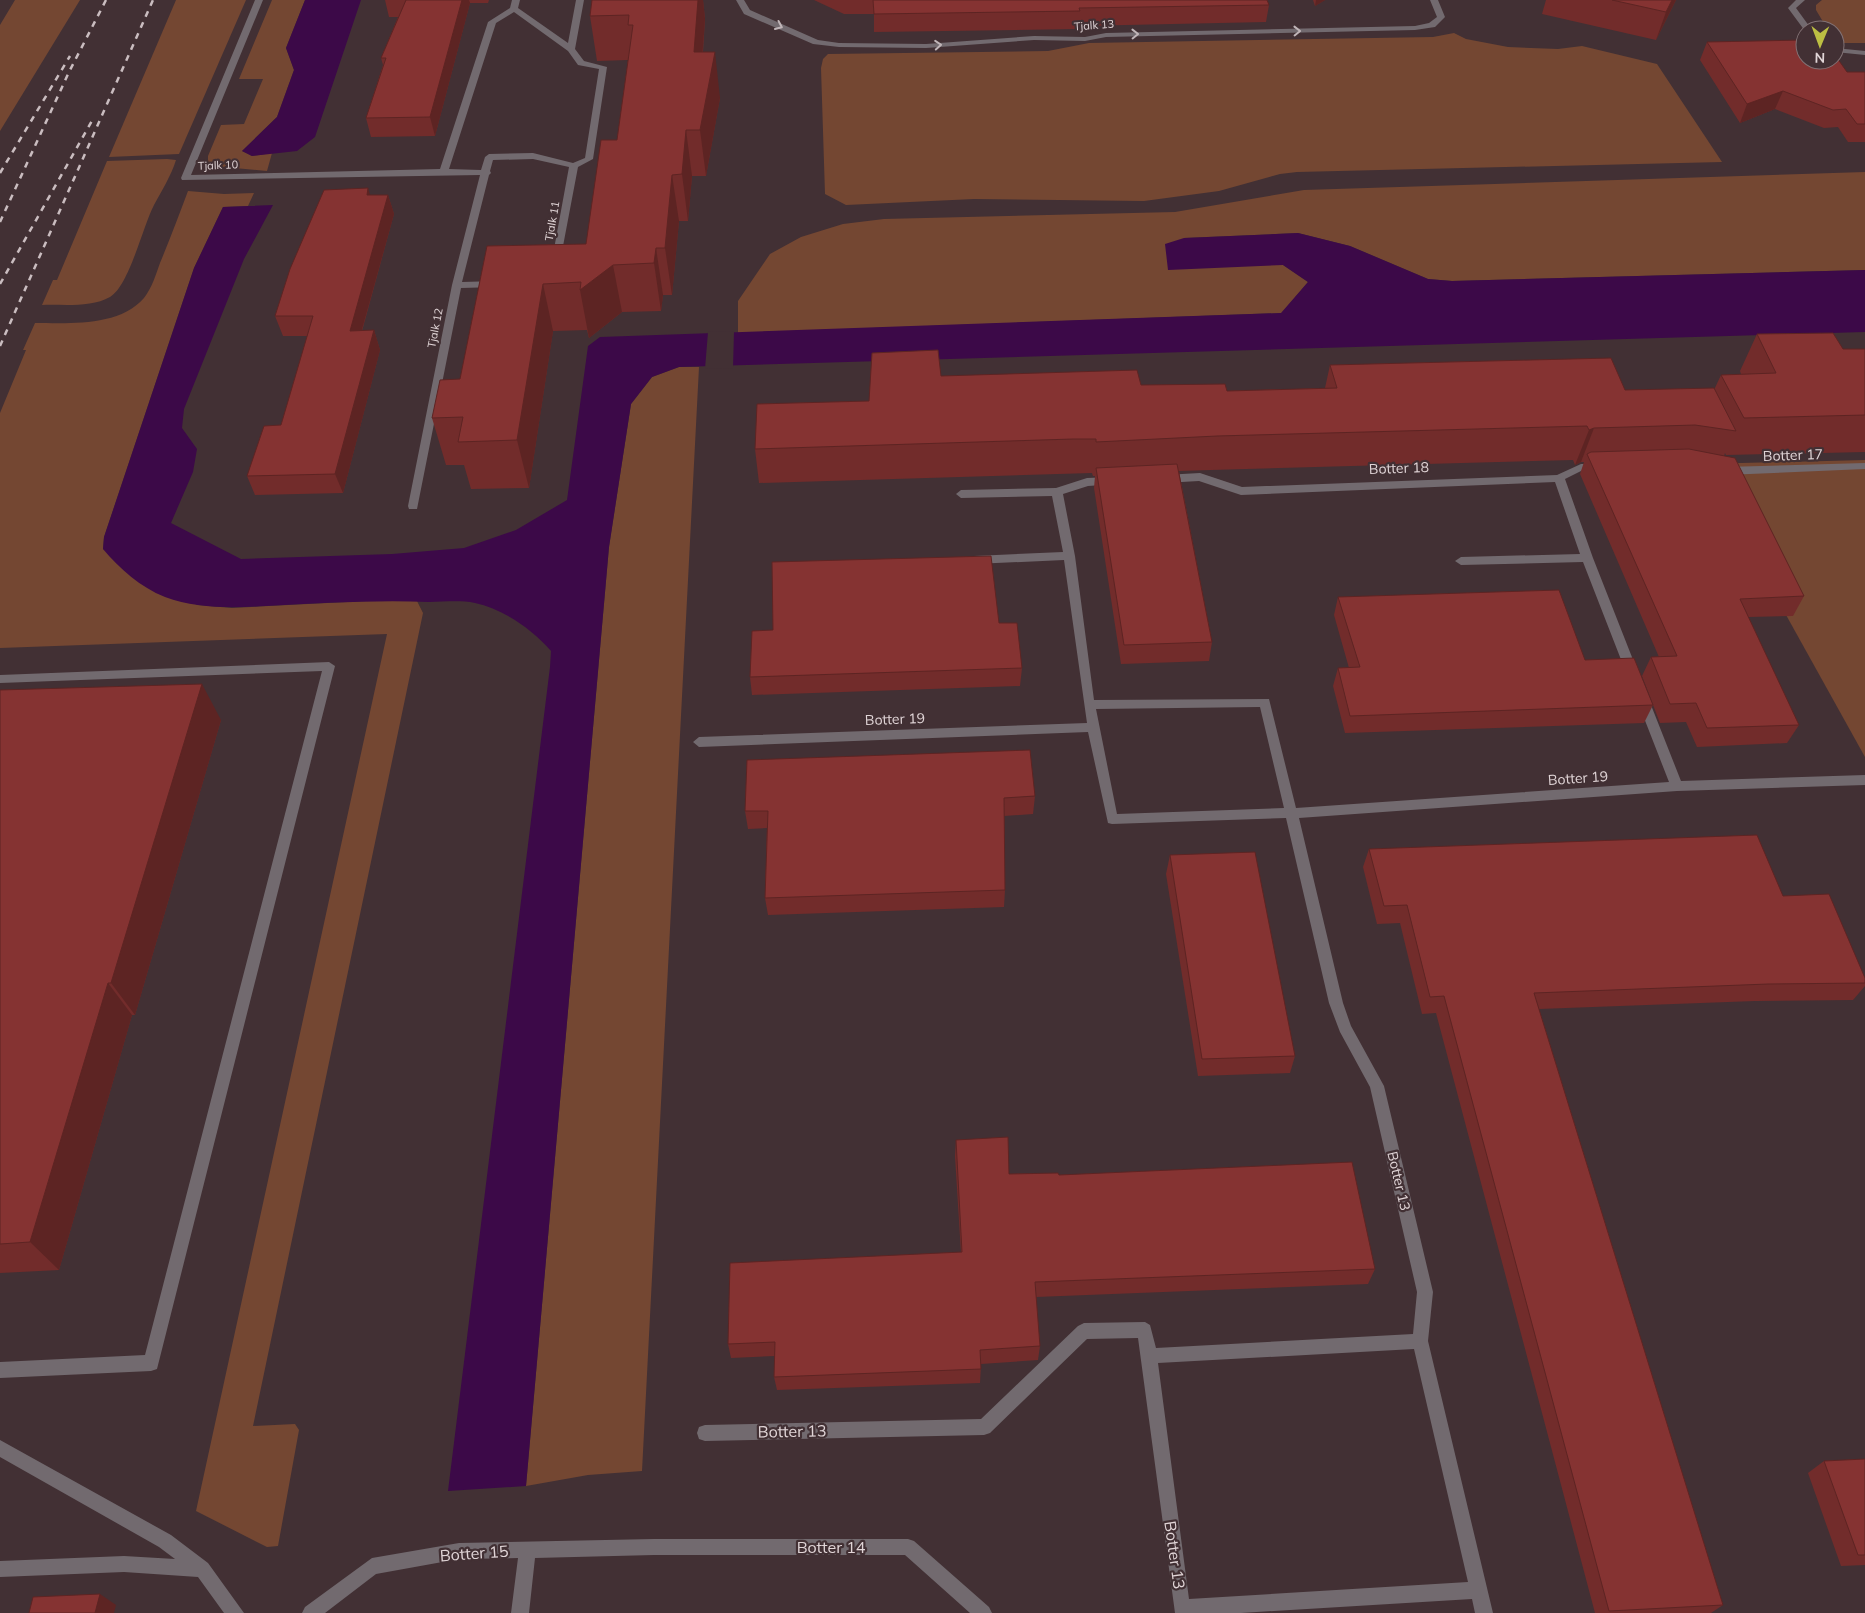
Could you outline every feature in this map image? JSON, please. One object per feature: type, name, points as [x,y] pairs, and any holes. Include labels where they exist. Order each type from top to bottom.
[{"type":"street","name":"Tjalk 10","points":[[258,0],[185,178],[444,172],[487,173]]},
{"type":"street","points":[[572,49],[580,0]]},
{"type":"street","name":"Tjalk 13","points":[[740,0],[747,12],[816,42],[839,45],[926,46],[1034,38],[1084,38],[1106,35],[1416,28],[1432,25],[1441,17],[1434,0]]},
{"type":"street","points":[[1800,0],[1792,8],[1801,20]]},
{"type":"street","points":[[444,172],[492,22],[515,4],[572,49],[581,63],[603,67],[589,159],[574,166]]},
{"type":"street","points":[[1845,51],[1865,53]]},
{"type":"street","name":"Tjalk 12","points":[[413,506],[457,285],[487,173],[489,157],[533,156],[574,166]]},
{"type":"street","name":"Tjalk 11","points":[[556,268],[574,166]]},
{"type":"street","points":[[457,285],[507,283]]},
{"type":"street","name":"Botter 18","points":[[1153,479],[1200,477],[1241,491],[1559,478],[1581,467],[1610,466]]},
{"type":"street","name":"Botter 17","points":[[1718,471],[1865,466]]},
{"type":"street","points":[[1559,478],[1587,558],[1677,786]]},
{"type":"street","points":[[961,494],[1057,492],[1087,482],[1125,480]]},
{"type":"street","name":"Botter 19","points":[[1057,492],[1069,556],[1089,705],[1112,819],[1293,812],[1677,786],[1865,780]]},
{"type":"street","points":[[967,561],[1069,556]]},
{"type":"street","points":[[1460,561],[1587,558]]},
{"type":"street","points":[[0,679],[329,666],[151,1363],[0,1370]]},
{"type":"street","points":[[1089,705],[1265,702],[1293,812]]},
{"type":"street","name":"Botter 19","points":[[699,742],[1093,727]]},
{"type":"street","name":"Botter 13","points":[[1293,812],[1336,1003],[1345,1028],[1377,1086],[1380,1096],[1426,1292],[1420,1341],[1484,1613]]},
{"type":"street","name":"Botter 13","points":[[705,1432],[984,1427],[1084,1331],[1145,1330],[1182,1608],[1479,1590]]},
{"type":"street","points":[[1148,1356],[1420,1341]]},
{"type":"street","points":[[0,1448],[166,1541],[202,1569],[236,1613]]},
{"type":"street","name":"Botter 15","points":[[311,1613],[372,1566],[459,1551],[654,1547]]},
{"type":"street","name":"Botter 14","points":[[654,1547],[908,1547],[983,1613]]},
{"type":"street","points":[[520,1613],[527,1550]]},
{"type":"street","points":[[0,1569],[124,1564],[202,1569]]},
{"type":"shaded area","points":[[15,0],[80,0],[0,131],[0,25]]},
{"type":"shaded area","points":[[176,0],[246,0],[179,154],[109,157]]},
{"type":"shaded area","points":[[272,0],[305,0],[286,48],[294,70],[277,117],[242,151],[252,156],[272,153],[267,171],[213,166],[208,162],[208,156],[221,125],[244,124],[263,79],[239,79]]},
{"type":"shaded area","points":[[305,0],[361,0],[315,137],[297,151],[252,156],[242,151],[277,117],[294,70],[286,48]]},
{"type":"shaded area","points":[[1822,0],[1865,0],[1865,43],[1845,43],[1845,20],[1822,20],[1816,10],[1816,5]]},
{"type":"shaded area","points":[[1454,33],[1466,39],[1508,47],[1558,49],[1582,46],[1657,64],[1722,162],[1297,172],[1280,174],[1219,191],[1144,201],[974,199],[846,205],[825,194],[821,68],[823,59],[828,54],[1048,51],[1089,43],[1433,37]]},
{"type":"shaded area","points":[[176,160],[154,205],[129,269],[117,291],[110,297],[94,303],[42,305],[53,280],[57,280],[107,161]]},
{"type":"shaded area","points":[[1865,172],[1865,270],[1452,281],[1428,279],[1350,246],[1298,233],[1184,238],[1251,265],[1283,265],[1308,282],[1282,313],[738,333],[738,301],[770,254],[801,237],[843,224],[884,219],[1175,212],[1304,190]]},
{"type":"shaded area","points":[[188,191],[224,194],[254,193],[248,206],[223,207],[194,268],[104,537],[103,549],[197,605],[232,608],[386,600],[417,601],[423,613],[253,1426],[295,1424],[299,1430],[278,1546],[267,1547],[196,1511],[387,634],[0,648],[0,413],[26,350],[23,350],[35,323],[78,323],[107,319],[134,307],[144,298],[153,281]]},
{"type":"shaded area","points":[[273,205],[244,259],[184,409],[182,428],[197,449],[193,472],[171,523],[241,559],[392,554],[464,548],[516,530],[567,500],[588,346],[600,337],[1281,313],[1308,282],[1283,265],[1168,270],[1165,244],[1184,238],[1298,233],[1350,246],[1428,279],[1452,281],[1865,270],[1865,332],[679,367],[652,377],[631,404],[609,547],[526,1486],[448,1491],[551,651],[535,635],[506,615],[486,606],[469,602],[409,601],[253,607],[190,604],[165,597],[139,583],[116,564],[103,549],[104,537],[194,268],[223,207]]},
{"type":"shaded area","points":[[679,367],[699,367],[642,1471],[588,1475],[526,1486],[609,547],[631,404],[652,377]]},
{"type":"shaded area","points":[[1865,460],[1865,757],[1702,464]]},
{"type":"pier","points":[[734,331],[733,368],[705,369],[708,332]]},
{"type":"building","points":[[406,0],[462,0],[430,117],[366,118],[386,58],[381,58]]},
{"type":"building","points":[[592,0],[698,0],[694,52],[715,52],[700,130],[686,130],[682,174],[672,175],[665,248],[656,248],[654,263],[613,265],[580,290],[581,282],[543,284],[517,440],[458,442],[463,417],[432,418],[440,380],[460,379],[487,246],[586,244],[601,140],[617,140],[633,25],[628,25],[629,15],[590,16]]},
{"type":"building","points":[[873,0],[1267,0],[1269,5],[1079,8],[1080,11],[874,14]]},
{"type":"building","points":[[1612,0],[1672,0],[1666,12]]},
{"type":"building","points":[[1795,40],[1795,70],[1845,69],[1847,72],[1865,72],[1865,124],[1857,124],[1846,109],[1833,110],[1783,91],[1747,104],[1707,42]]},
{"type":"building","points":[[368,188],[367,195],[388,195],[350,331],[374,330],[335,474],[247,476],[264,426],[281,425],[313,316],[275,316],[290,269],[324,190]]},
{"type":"building","points":[[1833,333],[1843,349],[1865,349],[1865,415],[1744,418],[1721,375],[1776,373],[1757,334]]},
{"type":"building","points":[[938,350],[941,376],[1137,370],[1141,385],[1225,384],[1227,391],[1337,388],[1330,365],[1611,358],[1625,390],[1714,388],[1736,431],[1695,425],[1594,428],[1589,430],[1587,426],[1217,436],[1096,442],[1096,439],[1073,439],[755,449],[757,404],[869,401],[872,353]]},
{"type":"building","points":[[1689,449],[1735,458],[1804,596],[1740,599],[1799,725],[1707,728],[1696,703],[1670,704],[1651,657],[1677,656],[1587,454],[1591,452]]},
{"type":"building","points":[[1177,464],[1212,642],[1124,645],[1096,468]]},
{"type":"building","points":[[991,556],[999,623],[1017,623],[1022,668],[750,677],[752,631],[773,630],[772,562]]},
{"type":"building","points":[[1559,590],[1585,660],[1634,658],[1653,705],[1350,716],[1338,668],[1360,667],[1338,597]]},
{"type":"building","points":[[202,684],[111,983],[108,983],[30,1242],[0,1244],[0,690]]},
{"type":"building","points":[[1030,750],[1035,796],[1004,798],[1005,890],[765,898],[768,811],[745,811],[747,760]]},
{"type":"building","points":[[1757,835],[1783,896],[1829,894],[1865,978],[1865,983],[1768,984],[1534,993],[1723,1605],[1609,1611],[1444,996],[1430,997],[1407,905],[1384,906],[1369,849]]},
{"type":"building","points":[[1255,852],[1295,1056],[1202,1059],[1170,855]]},
{"type":"building","points":[[1008,1137],[1009,1174],[1058,1173],[1059,1175],[1352,1162],[1375,1269],[1035,1282],[1040,1346],[980,1350],[981,1369],[774,1377],[775,1342],[728,1344],[730,1263],[962,1252],[956,1140]]},
{"type":"building","points":[[1865,1459],[1865,1555],[1858,1555],[1824,1461]]},
{"type":"building","points":[[100,1594],[95,1613],[29,1613],[33,1597]]},
{"type":"railway","points":[[0,222],[69,72],[106,0]]},
{"type":"railway","points":[[0,346],[153,0]]},
{"type":"railway","points":[[0,173],[70,56]]},
{"type":"railway","points":[[0,284],[93,119]]}]
